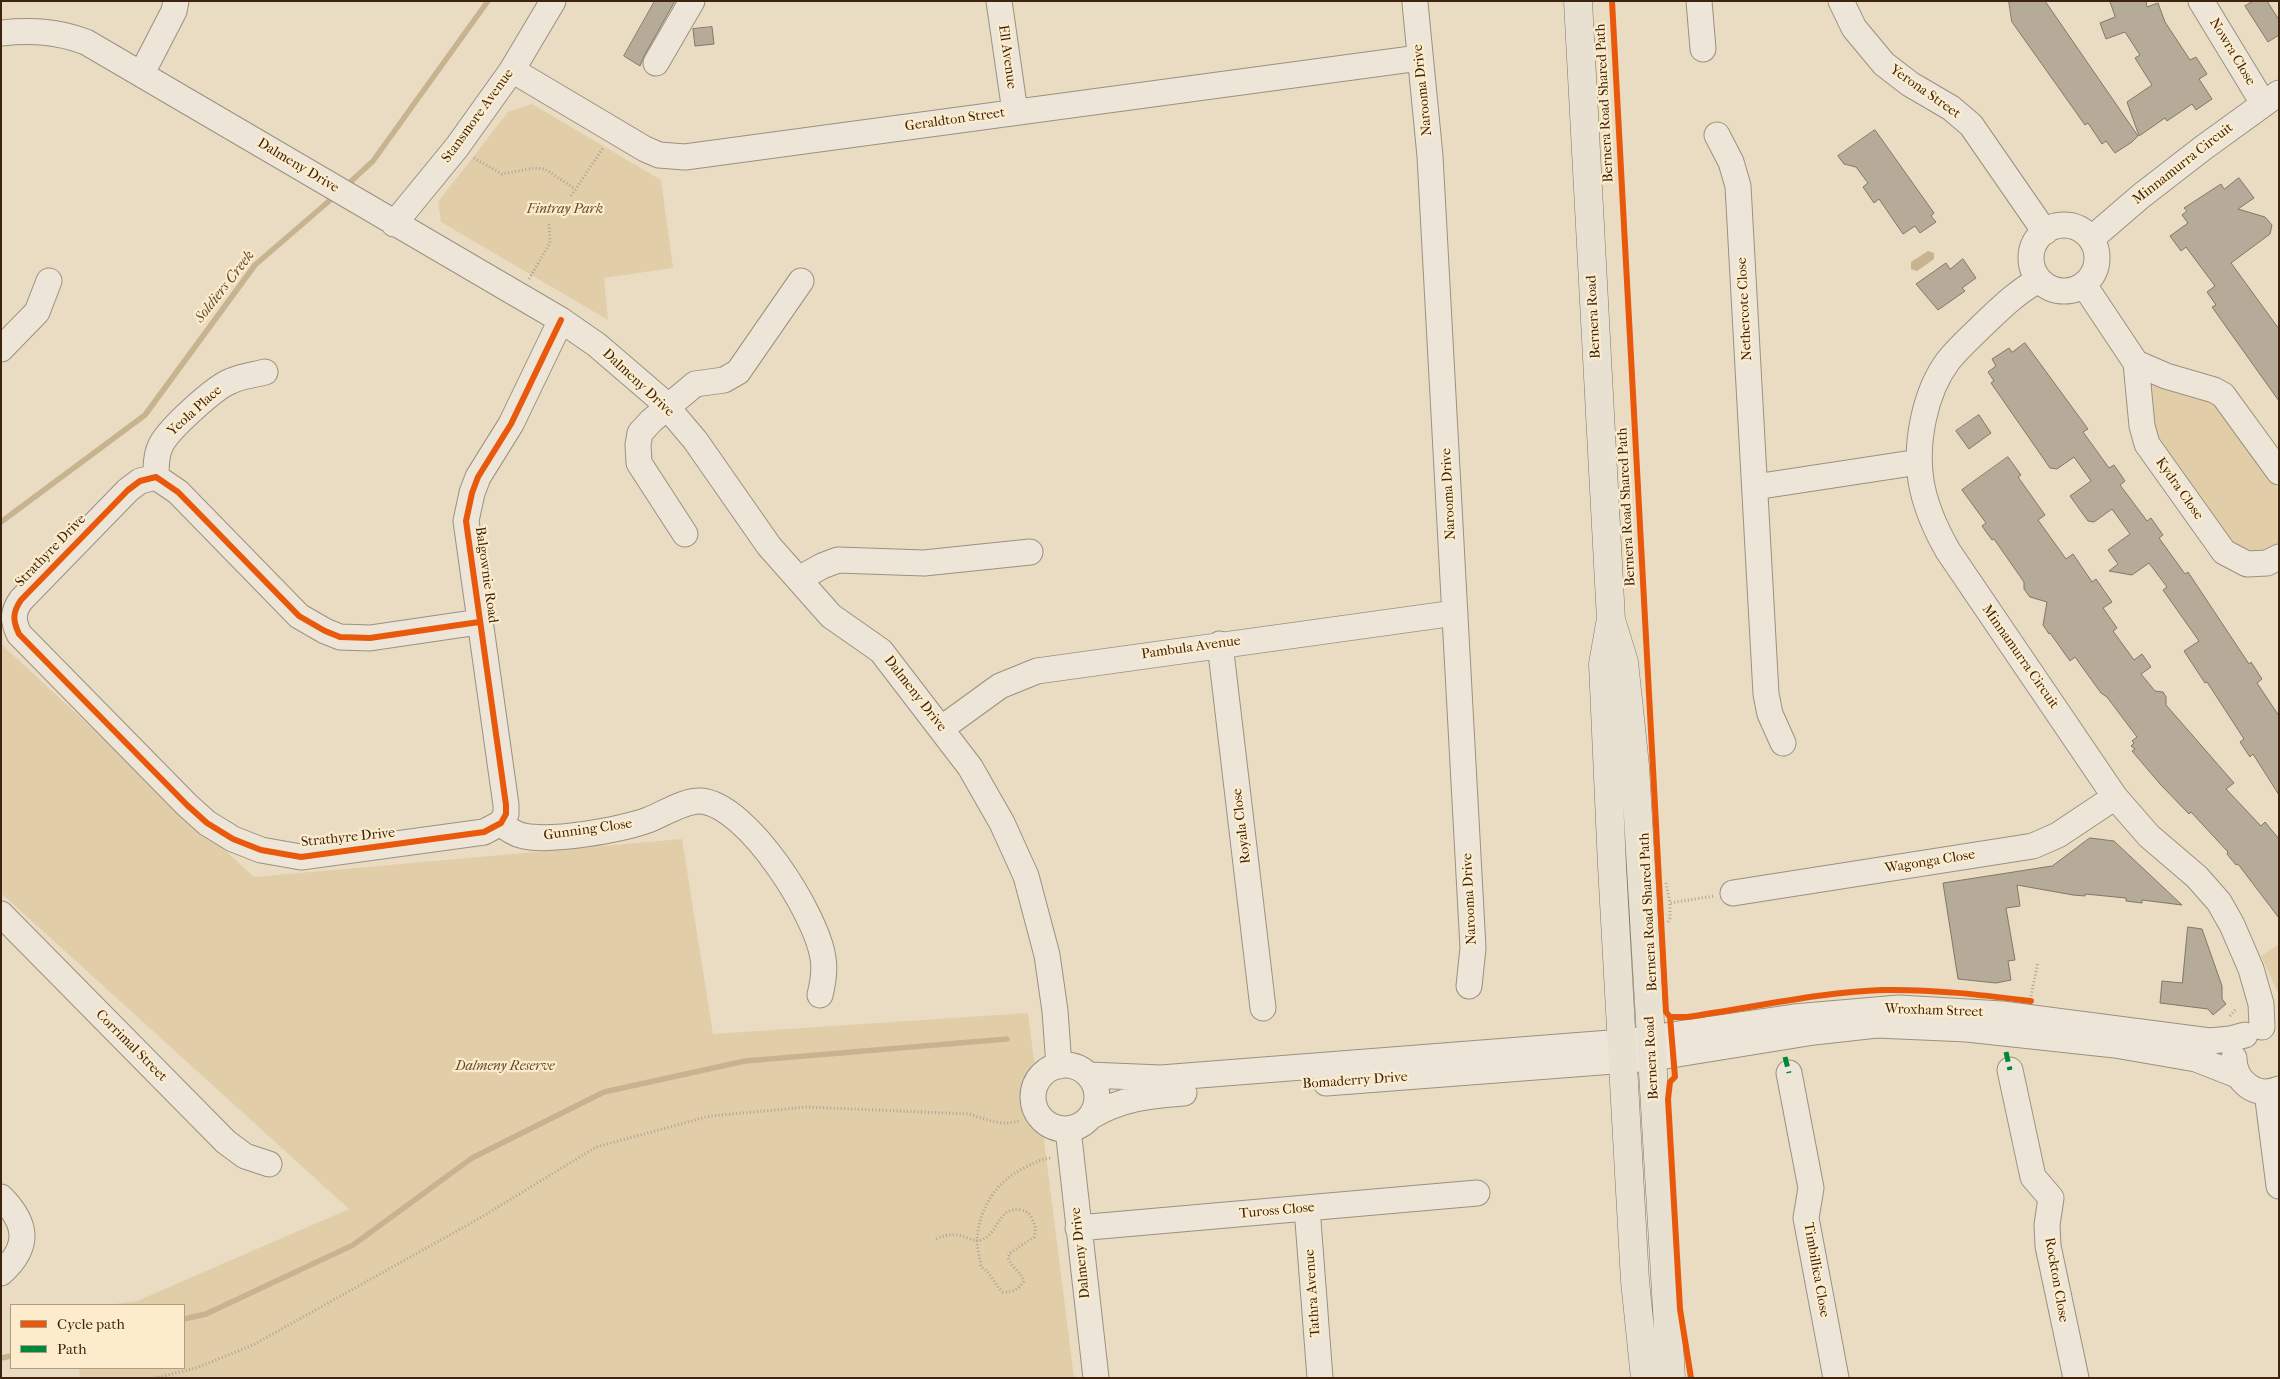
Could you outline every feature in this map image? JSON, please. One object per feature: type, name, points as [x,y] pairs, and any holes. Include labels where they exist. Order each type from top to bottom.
[{"type":"main road","name":"Bernera Road","points":[[1576,5],[1611,620],[1624,662],[1635,766],[1671,1378]]},
{"type":"main road","name":"Bernera Road","points":[[1611,620],[1602,664],[1635,1281],[1646,1378]]},
{"type":"street","points":[[142,73],[174,11],[176,1]]},
{"type":"street","name":"Stansmore Avenue","points":[[394,224],[457,147],[512,70],[553,1]]},
{"type":"street","points":[[656,63],[692,1]]},
{"type":"street","name":"Ell Avenue","points":[[999,1],[1015,112]]},
{"type":"street","points":[[1699,1],[1703,49]]},
{"type":"street","name":"Yerona Street","points":[[1841,1],[1854,28],[1884,64],[1910,84],[1951,108],[1971,125],[2045,232]]},
{"type":"street","name":"Nowra Close","points":[[2201,1],[2271,98]]},
{"type":"street","name":"Narooma Drive","points":[[1415,3],[1429,147],[1455,613],[1472,948],[1469,986]]},
{"type":"street","name":"Dalmeny Drive","points":[[1,33],[40,31],[69,36],[86,42],[142,73],[394,224],[561,320],[620,364],[668,408],[700,446],[769,546],[842,626],[881,651],[942,728],[990,798],[1026,876],[1047,955],[1055,1010],[1059,1066]]},
{"type":"street","name":"Geraldton Street","points":[[512,70],[659,155],[685,157],[1419,58]]},
{"type":"street","name":"Minnamurra Circuit","points":[[2091,239],[2148,190],[2271,98]]},
{"type":"street","name":"Nethercote Close","points":[[1717,135],[1731,162],[1738,186],[1766,694],[1770,714],[1783,743]]},
{"type":"street","points":[[2057,226],[2070,226],[2082,230],[2091,239],[2097,255],[2094,272],[2084,285],[2068,291],[2052,289],[2039,280],[2034,272],[2031,254],[2038,238],[2045,232],[2057,226]]},
{"type":"street","name":"Minnamurra Circuit","points":[[2039,280],[2023,289],[2001,308],[1964,344],[1943,368],[1926,412],[1920,462],[1925,497],[1938,532],[1948,551],[2115,797],[2149,836],[2197,877],[2219,902],[2232,925],[2251,969],[2262,1024]]},
{"type":"street","points":[[1,348],[37,312],[49,281]]},
{"type":"street","points":[[685,534],[639,463],[638,445],[640,433],[695,384],[724,380],[738,372],[801,281]]},
{"type":"street","name":"Kydra Close","points":[[2084,285],[2136,363],[2142,426],[2148,444],[2218,544],[2228,556],[2247,564],[2267,563],[2279,557]]},
{"type":"street","name":"Balgownie Road","points":[[501,823],[506,814],[506,805],[466,521],[472,493],[488,459],[511,424],[561,320]]},
{"type":"street","points":[[2136,363],[2166,376],[2214,390],[2223,395],[2279,472]]},
{"type":"street","name":"Yeola Place","points":[[156,477],[156,458],[160,446],[172,430],[218,388],[238,378],[265,372]]},
{"type":"street","points":[[1755,486],[1920,462]]},
{"type":"street","points":[[156,477],[178,492],[299,616],[325,631],[340,637],[370,638],[480,622]]},
{"type":"street","name":"Strathyre Drive","points":[[156,477],[140,481],[128,490],[21,600],[15,609],[13,618],[20,634],[180,798],[207,823],[233,839],[261,850],[301,857],[484,832],[501,823]]},
{"type":"street","points":[[799,579],[822,566],[838,560],[924,564],[1030,552]]},
{"type":"street","name":"Pambula Avenue","points":[[942,728],[1000,686],[1037,671],[1220,644],[1455,613]]},
{"type":"street","name":"Royala Close","points":[[1220,644],[1263,1008]]},
{"type":"street","name":"Wagonga Close","points":[[1733,893],[2033,846],[2058,835],[2115,797]]},
{"type":"street","name":"Gunning Close","points":[[501,823],[511,832],[523,836],[539,837],[620,828],[646,820],[687,803],[700,801],[723,809],[765,849],[790,883],[808,916],[823,958],[823,983],[820,995]]},
{"type":"street","name":"Corrimal Street","points":[[1,914],[226,1142],[245,1156],[269,1164]]},
{"type":"street","name":"Wroxham Street","points":[[1652,1049],[1794,1018],[1899,1008],[2002,1014],[2210,1041],[2230,1039],[2262,1024]]},
{"type":"street","points":[[2262,1024],[2234,1053],[2234,1064],[2237,1074],[2249,1088],[2273,1091],[2279,1186]]},
{"type":"street","name":"Wroxham Street","points":[[1623,1051],[1849,1027],[1900,1026],[1967,1029],[2115,1045],[2196,1059],[2237,1074]]},
{"type":"street","name":"Bomaderry Drive","points":[[1088,1075],[1161,1078],[1623,1051]]},
{"type":"street","name":"Bomaderry Drive","points":[[1090,1117],[1106,1107],[1126,1099],[1623,1051]]},
{"type":"street","points":[[1059,1066],[1072,1066],[1088,1075],[1095,1086],[1097,1099],[1090,1117],[1080,1125],[1068,1129],[1056,1127],[1045,1122],[1037,1113],[1033,1100],[1038,1081],[1046,1071],[1059,1066]]},
{"type":"street","name":"Rockton Close","points":[[2010,1070],[2033,1176],[2051,1198],[2047,1225],[2048,1246],[2076,1378]]},
{"type":"street","name":"Timbillica Close","points":[[1789,1074],[1811,1188],[1806,1218],[1836,1378]]},
{"type":"street","name":"Dalmeny Drive","points":[[1068,1129],[1096,1378]]},
{"type":"street","name":"Tuross Close","points":[[1078,1228],[1477,1193]]},
{"type":"street","points":[[1,1197],[14,1212],[20,1224],[23,1240],[15,1259],[1,1273]]},
{"type":"street","name":"Tathra Avenue","points":[[1307,1208],[1320,1378]]},
{"type":"path","points":[[571,196],[615,131]]},
{"type":"path","points":[[457,147],[495,172],[502,174],[541,168],[575,189]]},
{"type":"path","points":[[518,296],[550,243],[549,223]]},
{"type":"path","points":[[1662,877],[1668,886],[1670,904],[1733,893]]},
{"type":"path","points":[[2032,991],[2038,962]]},
{"type":"path","points":[[2022,1000],[2031,1001]]},
{"type":"path","points":[[2236,1009],[2244,1010],[2262,1024]]},
{"type":"path","points":[[155,1378],[196,1368],[253,1345],[480,1218],[596,1147],[710,1116],[807,1107],[970,1114],[998,1122],[1014,1123],[1021,1120]]},
{"type":"path","points":[[936,1239],[954,1233],[977,1241],[990,1234],[1006,1211],[1014,1208],[1025,1210],[1030,1214],[1036,1228],[1034,1238],[1010,1253],[1008,1258],[1012,1266],[1021,1273],[1024,1281],[1013,1292],[1003,1292],[997,1287],[988,1270],[981,1267],[977,1241],[982,1214],[993,1191],[1016,1172],[1043,1158],[1071,1158]]},
{"type":"green space","name":"Fintray Park","points":[[532,104],[661,180],[673,268],[604,278],[608,320],[441,222],[438,202],[508,112]]},
{"type":"green space","points":[[2157,379],[2203,398],[2228,415],[2279,490],[2279,549],[2276,552],[2238,552],[2158,445],[2144,387]]},
{"type":"green space","name":"Dalmeny Reserve","points":[[1,644],[254,877],[682,839],[713,1034],[1028,1013],[1074,1378],[80,1378],[79,1369],[185,1369],[185,1304],[114,1304],[137,1301],[349,1209],[1,893]]},
{"type":"green space","points":[[2279,944],[2279,995],[2261,956]]},
{"type":"shaded area","points":[[1928,251],[1934,253],[1934,259],[1917,271],[1911,269],[1911,262]]},
{"type":"building","points":[[655,1],[675,1],[640,66],[624,56]]},
{"type":"building","points":[[2009,1],[2045,1],[2138,136],[2132,142],[2115,153],[2106,141],[2102,144],[2088,123],[2085,125],[2012,22]]},
{"type":"building","points":[[2110,1],[2146,1],[2147,7],[2158,3],[2165,22],[2190,60],[2196,57],[2207,74],[2199,79],[2212,99],[2196,110],[2192,104],[2167,121],[2165,118],[2139,136],[2127,102],[2152,85],[2135,58],[2140,55],[2125,32],[2106,39],[2100,23],[2115,17]]},
{"type":"building","points":[[2254,1],[2267,1],[2279,20],[2279,35],[2268,42],[2245,6]]},
{"type":"building","points":[[712,27],[714,44],[695,46],[693,29]]},
{"type":"building","points":[[1875,130],[1934,213],[1931,216],[1936,222],[1920,233],[1915,226],[1903,234],[1879,199],[1874,203],[1863,187],[1868,183],[1856,167],[1844,164],[1838,156]]},
{"type":"building","points":[[2239,178],[2254,198],[2238,209],[2265,217],[2272,225],[2270,234],[2231,263],[2279,329],[2279,401],[2212,307],[2216,305],[2207,292],[2215,286],[2186,247],[2181,251],[2170,236],[2188,223],[2182,215],[2187,211],[2184,208],[2221,184],[2224,189]]},
{"type":"building","points":[[1963,259],[1976,278],[1962,288],[1965,291],[1938,310],[1916,284],[1946,263],[1950,269]]},
{"type":"building","points":[[2025,343],[2088,429],[2083,432],[2109,468],[2114,465],[2125,481],[2120,485],[2147,521],[2151,518],[2163,535],[2159,538],[2185,574],[2188,572],[2249,664],[2251,662],[2262,679],[2257,683],[2279,716],[2279,795],[2253,754],[2250,757],[2240,742],[2244,739],[2207,682],[2205,683],[2184,651],[2199,641],[2163,590],[2167,587],[2149,563],[2132,575],[2109,571],[2118,564],[2108,550],[2130,534],[2112,509],[2094,522],[2088,521],[2070,496],[2091,481],[2074,457],[2057,469],[2050,468],[1991,383],[1994,381],[1988,372],[1996,366],[1992,359],[2009,348],[2012,352]]},
{"type":"building","points":[[1979,415],[1991,433],[1969,449],[1956,431]]},
{"type":"building","points":[[2008,457],[2021,475],[2018,477],[2045,515],[2038,520],[2066,559],[2073,554],[2092,582],[2096,579],[2112,602],[2103,608],[2117,628],[2113,631],[2134,660],[2142,654],[2151,667],[2141,674],[2155,691],[2163,692],[2166,697],[2166,705],[2234,783],[2226,789],[2261,826],[2265,822],[2279,839],[2279,918],[2238,864],[2236,865],[2227,854],[2228,852],[2191,812],[2189,814],[2160,784],[2132,751],[2135,749],[2131,746],[2134,743],[2132,741],[2137,737],[2107,697],[2101,693],[2075,657],[2070,661],[2043,625],[2047,602],[2030,597],[2024,589],[2024,582],[1994,539],[1992,540],[1982,526],[1986,523],[1962,490]]},
{"type":"building","points":[[2090,838],[2114,841],[2182,905],[2142,900],[2142,903],[2126,901],[2126,898],[2085,894],[2085,896],[2073,895],[2017,885],[2020,906],[2006,908],[2015,960],[2008,961],[2011,980],[1996,983],[1958,979],[1943,883],[2052,866]]},
{"type":"building","points":[[2188,927],[2202,929],[2222,986],[2222,999],[2226,1004],[2213,1015],[2208,1009],[2160,1003],[2162,981],[2182,983]]},
{"type":"waterway","name":"Soldiers Creek","points":[[345,187],[373,161],[488,1]]},
{"type":"waterway","name":"Soldiers Creek","points":[[1,522],[145,415],[255,265],[336,195]]},
{"type":"waterway","points":[[185,1319],[206,1314],[353,1245],[472,1158],[604,1092],[745,1061],[1007,1039]]},
{"type":"waterway","points":[[1,1358],[10,1356]]},
{"type":"marked path","points":[[2006,1052],[2010,1070]]},
{"type":"marked path","points":[[1785,1057],[1789,1073]]},
{"type":"cycle path","name":"Bernera Road Shared Path","points":[[1612,1],[1666,1012],[1670,1017]]},
{"type":"cycle path","points":[[479,622],[370,638],[340,637],[325,631],[299,616],[178,492],[156,477],[140,481],[128,490],[21,600],[14,617],[19,634],[187,805],[207,823],[233,839],[261,850],[301,857],[484,832],[501,823],[506,814],[506,805],[466,521],[472,493],[478,477],[511,424],[561,320]]},
{"type":"cycle path","points":[[1670,1017],[1687,1017],[1858,991],[1939,991],[2031,1001]]},
{"type":"cycle path","points":[[1670,1017],[1675,1077],[1670,1082],[1668,1099],[1680,1309],[1691,1378]]}]
